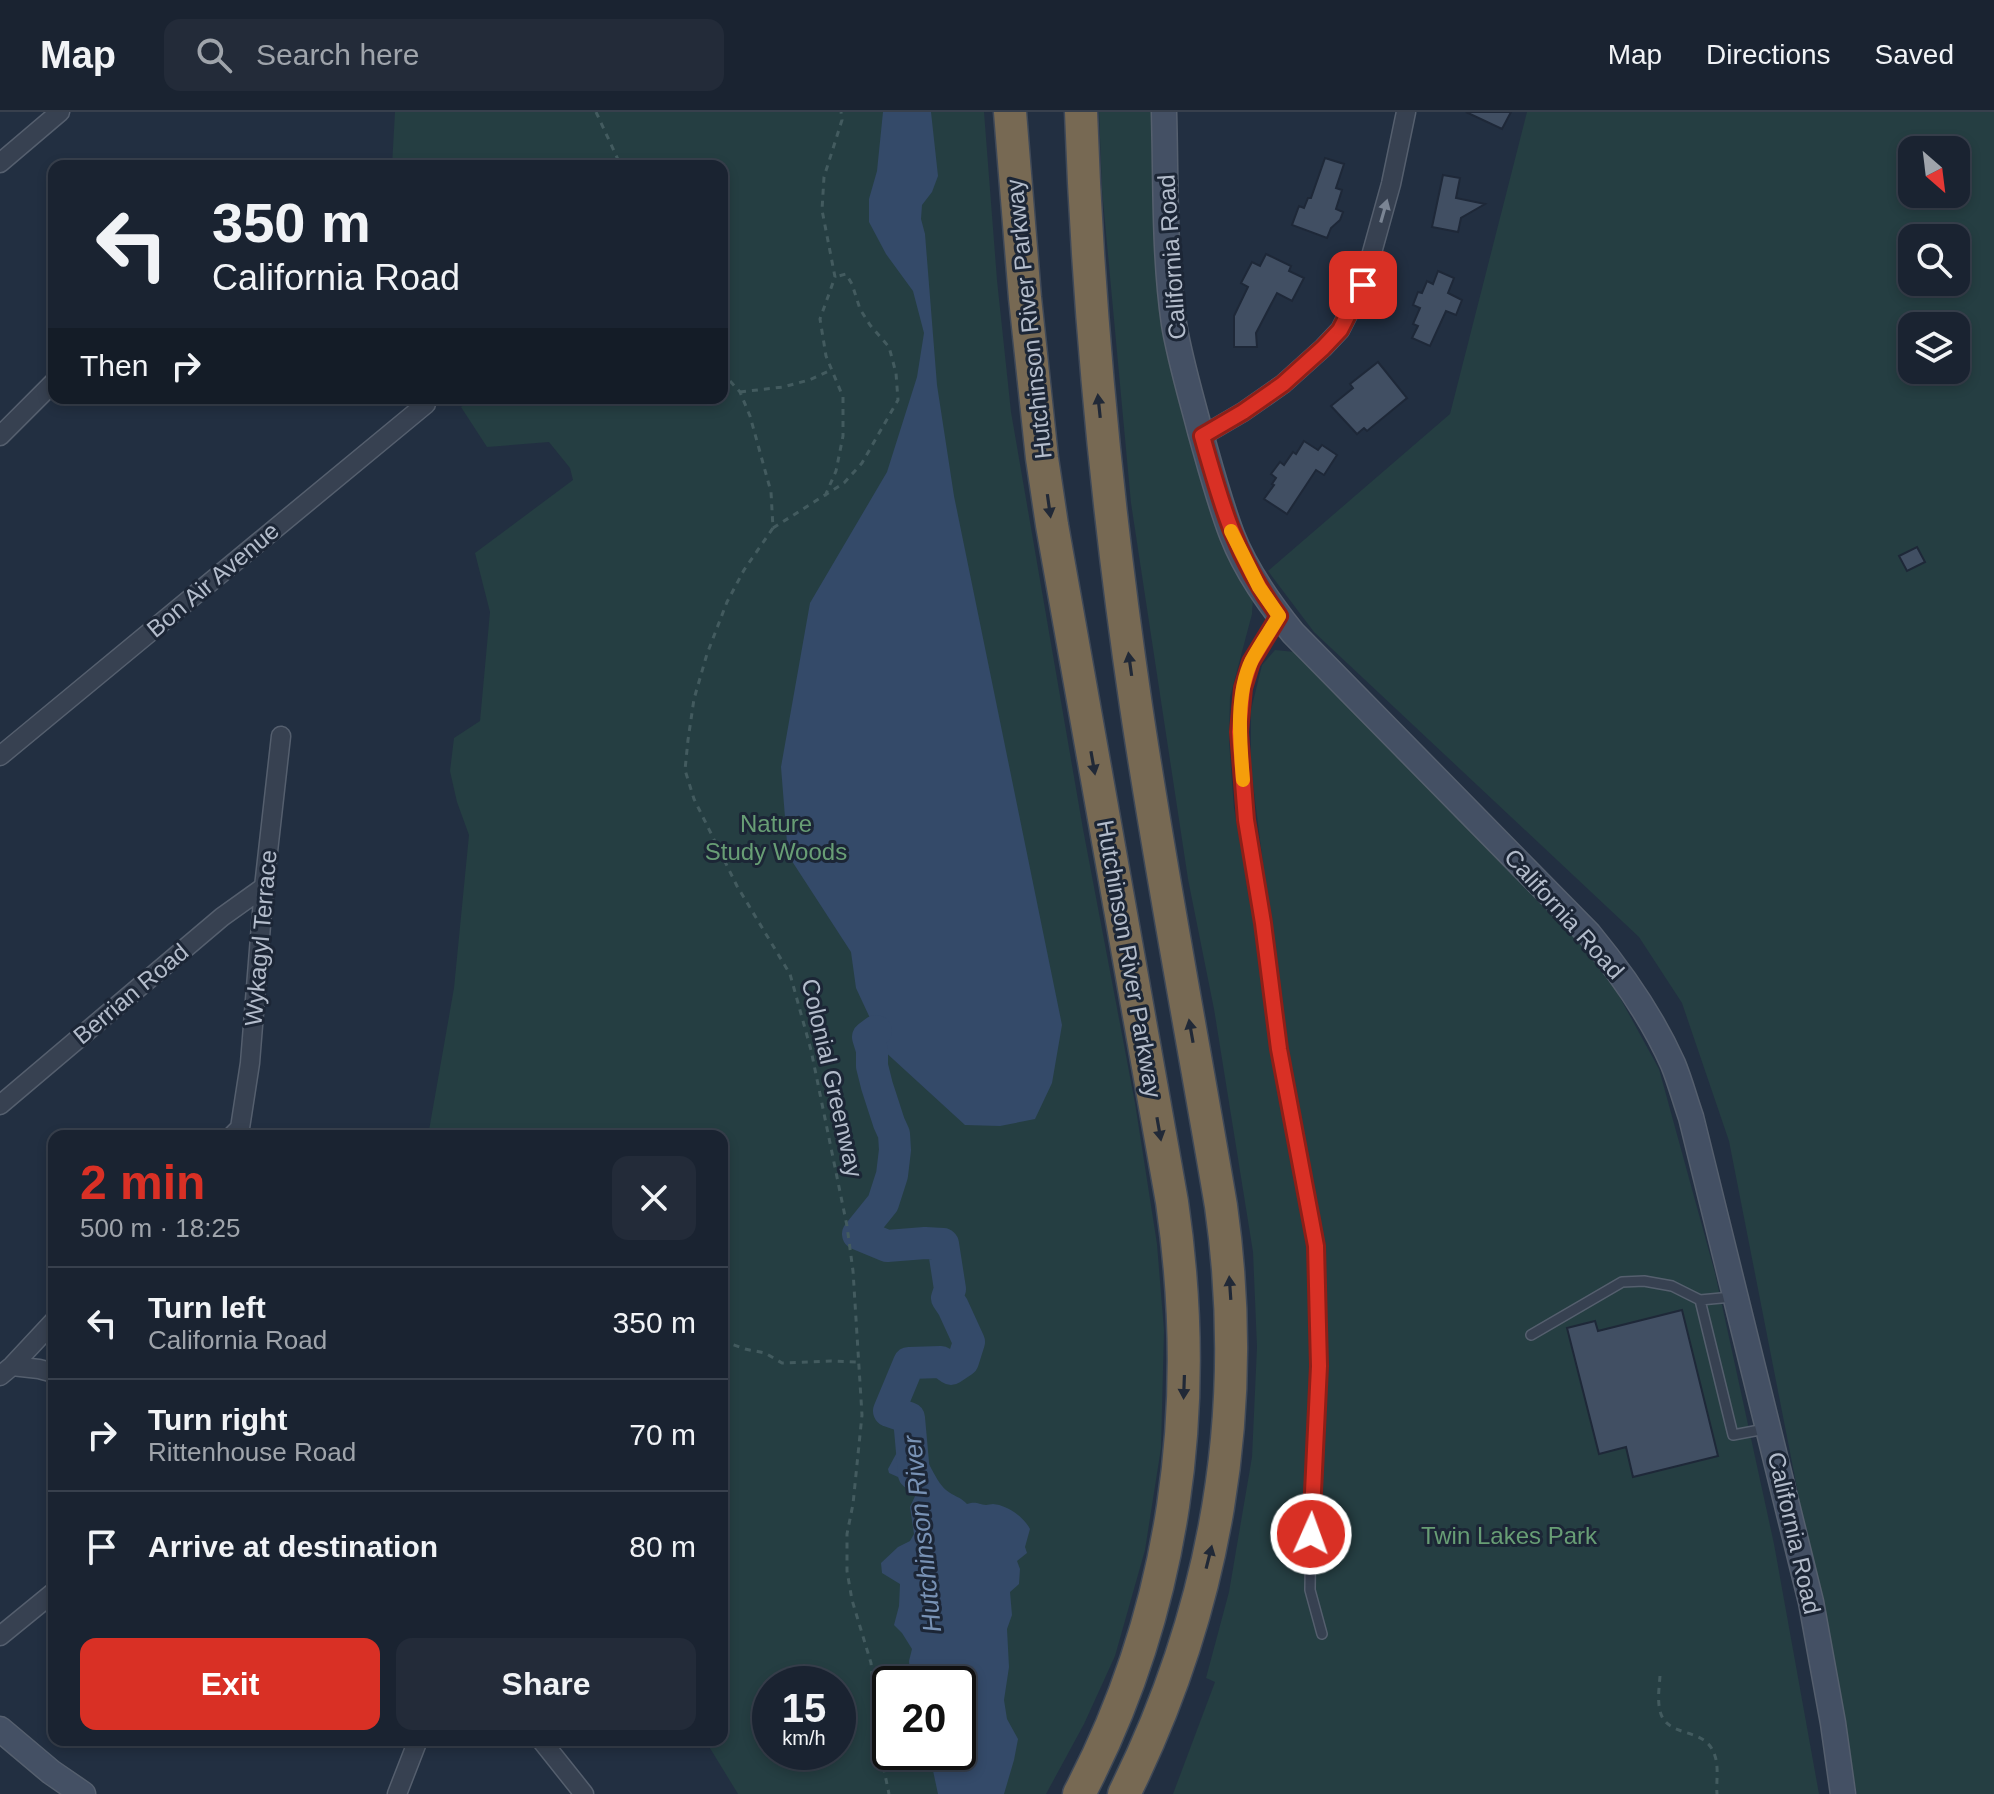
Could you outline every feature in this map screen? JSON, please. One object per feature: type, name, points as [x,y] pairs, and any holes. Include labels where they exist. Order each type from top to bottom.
[{"type":"highway","name":"Hutchinson River Parkway","points":[[1010,112],[1042,458],[1071,639],[1172,1202],[1183,1299],[1183,1426],[1171,1522],[1150,1616],[1130,1678],[1079,1794]]},
{"type":"highway","points":[[1061,112],[1086,235]]},
{"type":"highway","name":"Hutchinson River Parkway","points":[[1081,112],[1086,235],[1098,394],[1127,642],[1221,1206],[1230,1291],[1231,1382],[1216,1525],[1188,1633],[1159,1716],[1124,1794]]},
{"type":"highway","points":[[1148,1794],[1166,1744],[1188,1633]]},
{"type":"highway","points":[[1059,1794],[1109,1730]]},
{"type":"main road","name":"California Road","points":[[1164,112],[1174,324],[1221,502],[1233,537],[1259,587],[1293,633],[1565,909],[1610,960],[1668,1055],[1691,1117],[1811,1602],[1843,1794]]},
{"type":"main road","points":[[0,1729],[51,1772],[83,1794]]},
{"type":"street","points":[[0,163],[60,112]]},
{"type":"street","points":[[1202,436],[1283,384],[1340,330],[1363,285],[1391,184],[1406,112]]},
{"type":"street","points":[[0,436],[48,388]]},
{"type":"street","name":"Bon Air Avenue","points":[[0,756],[426,404]]},
{"type":"street","name":"Wykagyl Terrace","points":[[237,1130],[250,1063],[264,887],[281,736]]},
{"type":"street","name":"Berrian Road","points":[[0,1105],[222,917],[264,887]]},
{"type":"street","points":[[6,1371],[48,1327]]},
{"type":"street","points":[[6,1371],[48,1371]]},
{"type":"street","points":[[0,1636],[48,1597]]},
{"type":"street","points":[[397,1794],[416,1746]]},
{"type":"street","points":[[546,1746],[584,1794]]},
{"type":"lane","points":[[1279,616],[1251,662],[1243,688],[1239,732],[1246,820],[1279,1049],[1316,1246],[1319,1366],[1310,1590],[1322,1634]]},
{"type":"lane","points":[[1531,1335],[1622,1282],[1644,1281],[1672,1286],[1700,1300],[1736,1297]]},
{"type":"lane","points":[[1700,1300],[1733,1435],[1769,1428]]},
{"type":"path","points":[[596,112],[618,160]]},
{"type":"path","points":[[825,496],[836,471],[843,436],[843,397],[826,356],[820,319],[835,277],[822,210],[824,177],[842,120],[841,112]]},
{"type":"path","points":[[728,379],[740,392],[750,416],[771,492],[773,528],[844,483],[862,463],[898,400],[896,373],[889,347],[860,309],[846,274],[835,277]]},
{"type":"path","points":[[740,392],[783,387],[831,370]]},
{"type":"path","name":"Colonial Greenway","points":[[773,528],[744,570],[727,602],[707,654],[694,699],[685,770],[694,799],[737,886],[790,974],[811,1050],[847,1226],[853,1271],[862,1415],[847,1534],[847,1571],[852,1600],[871,1663],[876,1725],[889,1794]]},
{"type":"path","points":[[728,1345],[765,1353],[782,1363],[858,1362]]},
{"type":"path","points":[[1660,1676],[1659,1704],[1663,1719],[1675,1729],[1692,1733],[1706,1741],[1715,1754],[1717,1794]]},
{"type":"green space","name":"Nature Study Woods","points":[[395,112],[984,112],[1011,412],[1083,829],[1135,1103],[1157,1244],[1164,1330],[1161,1448],[1145,1550],[1115,1656],[1084,1724],[1046,1794],[738,1794],[709,1746],[728,1746],[728,1130],[429,1130],[454,988],[469,835],[450,771],[454,738],[480,721],[490,612],[475,553],[573,480],[570,468],[549,442],[487,447],[461,407],[465,404],[728,404],[728,160],[392,160]]},
{"type":"green space","name":"Twin Lakes Park","points":[[1099,112],[1156,112],[1162,294],[1253,598],[1252,614],[1230,697],[1229,741],[1234,808],[1278,1065],[1286,1048],[1251,768],[1251,710],[1262,665],[1275,650],[1295,652],[1571,929],[1607,974],[1659,1069],[1715,1273],[1774,1544],[1819,1794],[1173,1794],[1215,1682],[1206,1678],[1229,1592],[1252,1457],[1257,1347],[1253,1252],[1214,1009],[1188,879],[1131,503],[1102,190]]},
{"type":"green space","points":[[1527,112],[1994,112],[1994,1794],[1857,1794],[1729,1141],[1682,1003],[1639,937],[1314,632],[1268,571],[1450,414]]},
{"type":"water","points":[[883,112],[931,112],[938,176],[932,192],[922,205],[921,219],[925,234],[937,385],[954,496],[1062,1025],[1052,1083],[1035,1119],[1000,1126],[965,1125],[882,1049],[856,988],[851,952],[788,855],[781,767],[810,603],[887,472],[917,377],[924,333],[913,291],[886,254],[869,222],[869,199],[877,171]]},
{"type":"water","points":[[909,1430],[915,1434],[933,1472],[946,1490],[967,1504],[993,1504],[1009,1509],[1030,1529],[1025,1547],[1027,1553],[1017,1561],[1019,1584],[1010,1592],[1012,1615],[1007,1629],[1009,1667],[1004,1700],[1007,1719],[1018,1739],[1004,1794],[938,1794],[933,1770],[976,1770],[976,1666],[909,1666],[912,1649],[894,1625],[900,1584],[882,1573],[881,1563],[898,1547],[910,1541],[914,1534],[910,1507],[916,1494],[888,1469]]},
{"type":"building","points":[[1466,112],[1511,112],[1502,129]]},
{"type":"building","points":[[1325,158],[1344,164],[1336,188],[1342,190],[1336,209],[1343,212],[1327,238],[1292,225],[1299,206],[1304,208],[1308,198],[1311,198]]},
{"type":"building","points":[[1443,175],[1460,178],[1456,198],[1485,204],[1461,218],[1458,232],[1432,227]]},
{"type":"building","points":[[1266,254],[1291,266],[1289,271],[1304,278],[1292,301],[1277,293],[1256,333],[1257,347],[1234,347],[1234,316],[1248,287],[1241,283],[1252,262],[1260,266]]},
{"type":"building","points":[[1438,271],[1454,278],[1448,293],[1462,300],[1456,315],[1446,311],[1430,346],[1412,338],[1418,326],[1413,324],[1420,308],[1413,305],[1427,281],[1433,284]]},
{"type":"building","points":[[1378,362],[1407,398],[1367,431],[1364,428],[1357,434],[1331,406],[1353,388],[1350,384]]},
{"type":"building","points":[[1304,441],[1318,450],[1322,445],[1337,455],[1324,475],[1316,470],[1287,514],[1264,499],[1276,478],[1271,474],[1280,462],[1284,465],[1293,452],[1296,454]]},
{"type":"building","points":[[1917,547],[1925,562],[1907,571],[1899,556]]},
{"type":"building","points":[[1682,1310],[1718,1456],[1633,1477],[1626,1447],[1599,1454],[1567,1328],[1595,1321],[1598,1331]]},
{"type":"waterway","name":"Hutchinson River","points":[[876,1031],[868,1037],[872,1066],[894,1134],[895,1150],[892,1175],[883,1203],[858,1234],[887,1246],[943,1244],[950,1289],[947,1298],[969,1342],[963,1361],[951,1369],[941,1362],[909,1363],[889,1411],[909,1418],[914,1474]]},
{"type":"slow traffic","points":[[1231,531],[1259,587],[1279,616],[1251,662],[1243,688],[1239,732],[1243,780]]},
{"type":"route","points":[[1311,1534],[1319,1366],[1316,1246],[1279,1049],[1246,820],[1239,732],[1243,688],[1251,662],[1279,616],[1259,587],[1233,537],[1202,436],[1283,384],[1323,348],[1340,330],[1363,285]]}]
